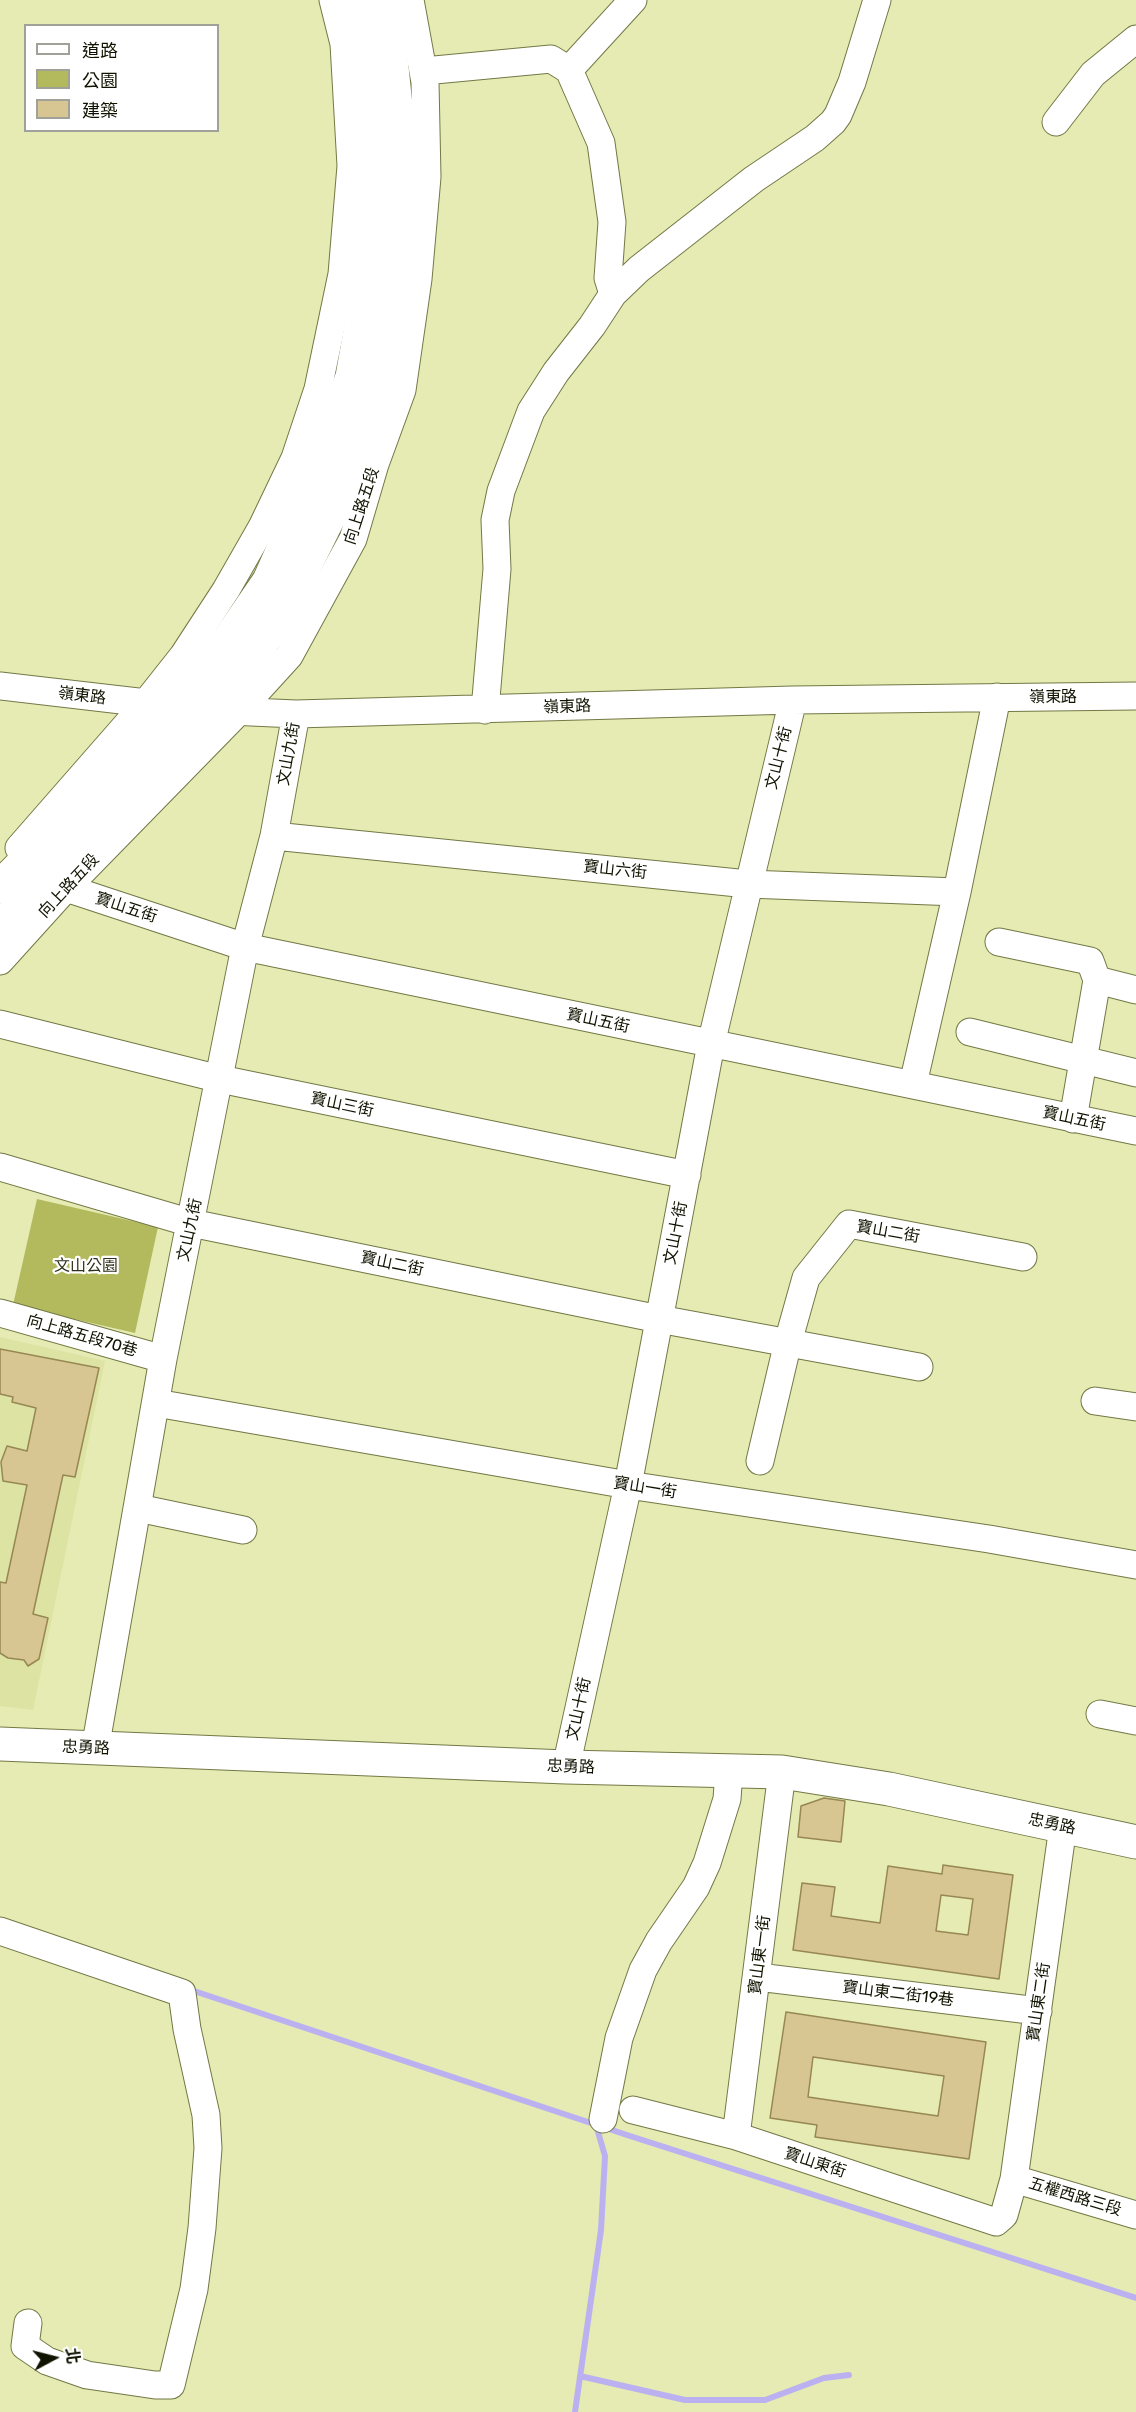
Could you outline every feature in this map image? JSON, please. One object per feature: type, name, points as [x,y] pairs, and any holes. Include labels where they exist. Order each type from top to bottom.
[{"type":"main road","name":"向上路五段","points":[[0,887],[208,710],[224,648],[269,581],[314,482],[352,377],[369,282],[379,183],[372,71],[358,0]]},
{"type":"main road","name":"向上路五段","points":[[0,928],[208,710],[277,622],[333,509],[372,398],[389,317],[400,216],[399,135],[385,0]]},
{"type":"main road","name":"忠勇路","points":[[0,1744],[566,1767],[782,1773],[889,1789],[1136,1842]]},
{"type":"street","points":[[4,858],[146,704],[201,630],[262,527],[295,458],[318,389],[342,274],[351,166],[344,44],[333,0]]},
{"type":"street","name":"向上路五段","points":[[0,961],[66,888],[208,710],[289,656],[353,538],[375,464],[402,390],[418,279],[427,177],[424,71],[410,0]]},
{"type":"street","points":[[569,70],[633,0]]},
{"type":"street","points":[[485,710],[498,569],[495,520],[501,491],[531,411],[613,294],[639,268],[754,179],[815,138],[838,115],[852,82],[877,0]]},
{"type":"street","points":[[1056,122],[1093,74],[1136,39]]},
{"type":"street","points":[[424,71],[551,58],[569,70],[601,143],[612,222],[608,278],[613,294]]},
{"type":"street","name":"嶺東路","points":[[0,686],[208,710],[296,714],[793,700],[1136,696]]},
{"type":"street","points":[[913,1084],[957,892],[997,698]]},
{"type":"street","name":"文山十街","points":[[566,1767],[628,1485],[711,1044],[793,700]]},
{"type":"street","name":"文山九街","points":[[95,1749],[164,1359],[245,947],[274,836],[296,714]]},
{"type":"street","name":"寶山六街","points":[[274,836],[748,884],[957,892]]},
{"type":"street","name":"寶山五街","points":[[66,888],[245,947],[1136,1131]]},
{"type":"street","points":[[999,942],[1090,961],[1097,980],[1073,1119]]},
{"type":"street","points":[[1097,980],[1136,990]]},
{"type":"street","name":"寶山三街","points":[[0,1024],[220,1079],[687,1175]]},
{"type":"street","points":[[970,1032],[1136,1073]]},
{"type":"street","name":"寶山二街","points":[[0,1167],[191,1223],[659,1319],[919,1367]]},
{"type":"street","name":"寶山二街","points":[[760,1461],[788,1342],[806,1278],[849,1224],[1023,1257]]},
{"type":"street","name":"向上路五段70巷","points":[[0,1313],[164,1359]]},
{"type":"street","points":[[1095,1401],[1136,1407]]},
{"type":"street","name":"寶山一街","points":[[156,1403],[628,1485],[989,1539],[1136,1565]]},
{"type":"street","points":[[138,1508],[243,1530]]},
{"type":"street","points":[[1100,1714],[1136,1721]]},
{"type":"street","points":[[603,2119],[619,2038],[643,1970],[659,1941],[696,1887],[707,1863],[727,1799],[729,1771]]},
{"type":"street","name":"寶山東一街","points":[[736,2136],[758,1977],[782,1773]]},
{"type":"street","name":"寶山東二街","points":[[996,2222],[1004,2215],[1014,2178],[1063,1826]]},
{"type":"street","points":[[0,1931],[182,1993],[187,2029],[206,2115],[208,2148],[202,2228],[194,2289],[171,2385],[155,2385],[87,2375],[47,2361],[25,2346],[28,2323]]},
{"type":"street","name":"寶山東二街19巷","points":[[758,1977],[1038,2010]]},
{"type":"street","name":"寶山東街","points":[[633,2110],[736,2136],[996,2222]]},
{"type":"street","name":"五權西路三段","points":[[1014,2178],[1136,2215]]},
{"type":"shaded area","points":[[0,1337],[105,1361],[33,1710],[0,1706]]},
{"type":"green space","name":"文山公園","points":[[37,1199],[158,1227],[135,1333],[13,1305]]},
{"type":"building","points":[[0,1349],[99,1368],[75,1477],[63,1475],[33,1614],[48,1618],[39,1659],[28,1666],[24,1660],[8,1658],[0,1653],[0,1582],[6,1583],[27,1485],[3,1481],[1,1462],[7,1446],[27,1451],[36,1408],[12,1402],[13,1397],[0,1394]]},
{"type":"building","points":[[824,1798],[845,1801],[841,1842],[798,1837],[801,1806]]},
{"type":"building","points":[[943,1865],[1013,1875],[999,1979],[793,1950],[802,1883],[835,1887],[831,1916],[880,1923],[888,1866],[942,1874]],"holes":[[[941,1895],[973,1899],[968,1935],[936,1931]]]},
{"type":"building","points":[[786,2012],[986,2042],[969,2159],[815,2137],[817,2125],[770,2118]],"holes":[[[813,2057],[944,2076],[938,2116],[808,2097]]]},
{"type":"waterway","points":[[188,1989],[630,2136],[1136,2298]]},
{"type":"waterway","points":[[575,2412],[601,2230],[605,2156],[596,2125]]},
{"type":"waterway","points":[[580,2376],[685,2400],[765,2400],[824,2378],[849,2375]]}]
